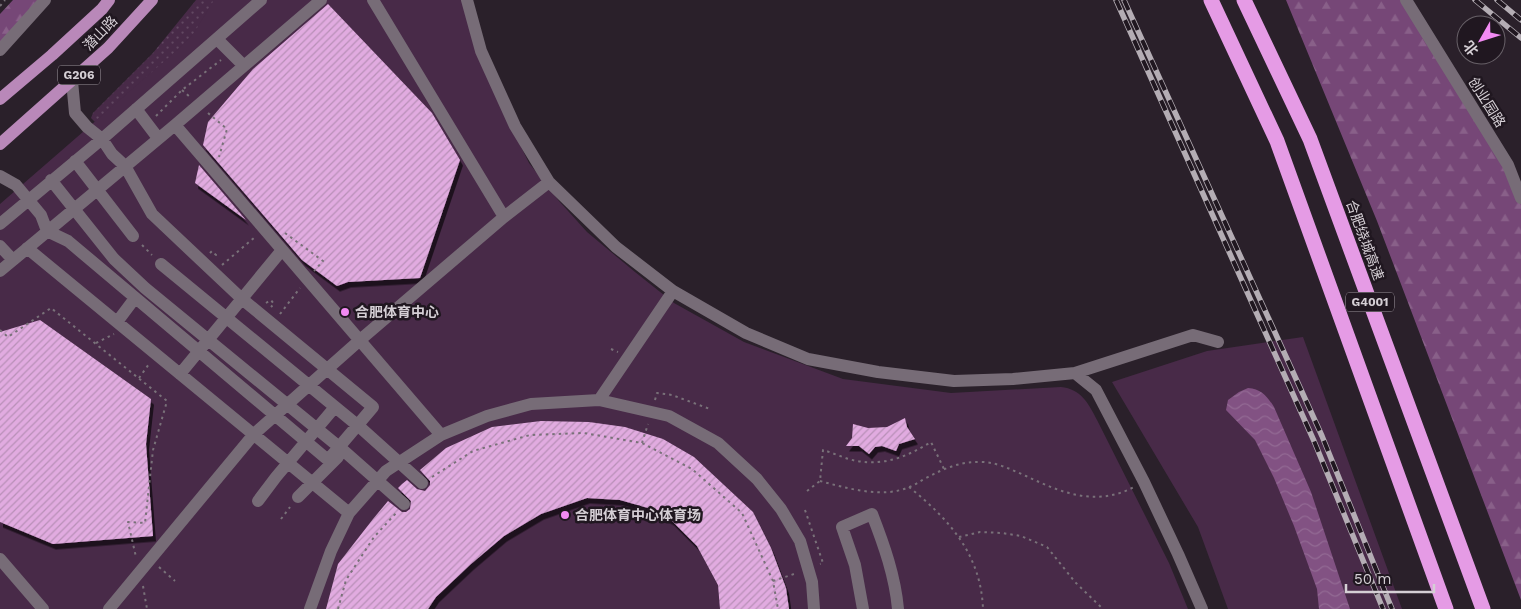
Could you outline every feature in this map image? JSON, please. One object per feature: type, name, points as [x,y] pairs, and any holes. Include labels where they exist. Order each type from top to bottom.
[{"type":"highway","name":"G4001","points":[[1211,0],[1277,141],[1446,609]]},
{"type":"highway","name":"合肥绕城高速","points":[[1244,0],[1310,139],[1483,609]]},
{"type":"main road","name":"潜山路","points":[[0,99],[52,55],[102,9],[109,0]]},
{"type":"main road","name":"潜山路","points":[[0,144],[108,48],[152,0]]},
{"type":"street","points":[[0,50],[45,0]]},
{"type":"street","points":[[0,224],[102,139],[261,0]]},
{"type":"street","points":[[0,271],[321,0]]},
{"type":"street","points":[[373,0],[504,217]]},
{"type":"street","points":[[467,0],[481,51],[514,126],[549,182],[616,247],[673,291],[746,333],[808,359],[878,372],[954,380],[1013,379],[1075,373],[1193,335],[1218,342]]},
{"type":"street","name":"创业园路","points":[[1406,0],[1508,165],[1521,198]]},
{"type":"street","points":[[217,39],[244,66]]},
{"type":"street","points":[[0,176],[16,185],[41,215],[47,231],[68,241],[328,460],[373,407],[242,299],[152,214],[125,166],[76,113],[72,81]]},
{"type":"street","points":[[136,109],[158,138]]},
{"type":"street","points":[[175,125],[441,435]]},
{"type":"street","points":[[75,161],[133,236]]},
{"type":"street","points":[[1508,165],[1521,173]]},
{"type":"street","points":[[51,180],[114,259],[145,288],[344,451],[404,504]]},
{"type":"street","points":[[109,609],[143,559],[254,434],[360,340],[504,217],[549,182]]},
{"type":"street","points":[[0,246],[13,260]]},
{"type":"street","points":[[27,248],[349,513]]},
{"type":"street","points":[[180,374],[282,250]]},
{"type":"street","points":[[161,264],[362,429],[422,483]]},
{"type":"street","points":[[600,400],[673,291]]},
{"type":"street","points":[[117,322],[135,298]]},
{"type":"street","points":[[1075,373],[1096,390],[1144,482],[1202,609]]},
{"type":"street","points":[[310,609],[331,551],[349,513],[386,471],[441,435],[487,416],[531,404],[600,400],[669,416],[718,442],[757,479],[781,509],[800,541],[812,582],[814,609]]},
{"type":"street","points":[[258,501],[335,407]]},
{"type":"street","points":[[298,497],[344,451],[362,429]]},
{"type":"street","points":[[862,609],[855,565],[842,527],[872,514],[886,548],[897,592],[898,609]]},
{"type":"street","points":[[0,559],[43,609]]},
{"type":"path","points":[[0,6],[5,0]]},
{"type":"path","points":[[148,124],[182,90],[231,53]]},
{"type":"path","points":[[182,90],[194,101]]},
{"type":"path","points":[[206,112],[227,130],[215,172]]},
{"type":"path","points":[[279,229],[323,261],[309,277]]},
{"type":"path","points":[[133,236],[161,264]]},
{"type":"path","points":[[280,313],[303,284]]},
{"type":"path","points":[[0,330],[8,337],[51,308],[166,401],[153,450],[145,523],[128,522],[143,559],[175,581]]},
{"type":"path","points":[[672,395],[710,409]]},
{"type":"path","points":[[422,483],[473,451],[530,435],[584,432],[642,443],[692,469],[742,513],[773,581],[778,609]]},
{"type":"path","points":[[807,491],[820,481],[823,450],[856,461],[885,462],[910,455],[931,442],[944,469]]},
{"type":"path","points":[[820,481],[853,490],[897,491],[944,469],[964,462],[1006,466],[1066,493],[1084,497],[1102,497],[1123,493],[1144,482]]},
{"type":"path","points":[[909,487],[944,517],[960,537],[975,566],[982,595],[983,609]]},
{"type":"path","points":[[281,519],[298,497]]},
{"type":"path","points":[[338,609],[346,580],[374,537],[404,504]]},
{"type":"path","points":[[805,510],[818,548]]},
{"type":"path","points":[[960,537],[980,532],[1002,533],[1021,536],[1047,548],[1075,582],[1103,609]]},
{"type":"path","points":[[144,587],[147,609]]},
{"type":"shaded area","points":[[196,0],[253,0],[95,122],[91,118],[93,113],[153,53]]},
{"type":"shaded area","name":"合肥体育中心","points":[[214,0],[463,0],[493,90],[529,163],[587,232],[674,303],[744,342],[843,379],[951,393],[1061,387],[1068,388],[1079,394],[1084,398],[1094,414],[1169,563],[1188,609],[0,609],[0,204],[183,45],[194,33]]},
{"type":"shaded area","points":[[1303,337],[1402,609],[1228,609],[1198,527],[1112,382],[1207,351]]},
{"type":"green space","points":[[13,0],[39,0],[0,44],[0,14]]},
{"type":"green space","points":[[1286,0],[1406,0],[1521,198],[1521,600],[1377,221]]},
{"type":"water","points":[[1248,388],[1263,394],[1274,407],[1311,492],[1350,609],[1319,609],[1317,589],[1274,478],[1255,440],[1226,410],[1228,400]]},
{"type":"building","points":[[328,4],[432,113],[460,160],[420,278],[348,282],[337,286],[302,260],[203,145],[208,122],[253,69]]},
{"type":"building","points":[[199,165],[246,220],[195,183]]},
{"type":"building","points":[[40,320],[151,399],[146,444],[153,536],[53,544],[0,522],[0,332]]},
{"type":"building","points":[[905,418],[907,427],[915,439],[899,444],[896,451],[882,446],[875,447],[869,454],[859,446],[846,446],[852,438],[853,424],[868,428],[887,427]]},
{"type":"building","name":"合肥体育中心体育场","points":[[541,421],[589,422],[625,427],[663,439],[694,457],[753,512],[771,548],[786,588],[789,609],[720,609],[718,585],[697,546],[671,520],[648,508],[620,500],[587,498],[541,514],[504,536],[436,597],[428,609],[326,609],[338,564],[388,501],[402,512],[410,509],[411,501],[398,488],[402,484],[407,480],[417,489],[425,491],[430,485],[430,481],[420,470],[446,448],[492,427]]},
{"type":"railway","points":[[1116,0],[1314,441],[1383,609]]},
{"type":"railway","points":[[1124,0],[1322,436],[1392,609]]},
{"type":"railway","points":[[1475,0],[1521,38]]},
{"type":"railway","points":[[1497,0],[1521,20]]},
{"type":"place","name":"合肥体育中心","points":[[345,312]]},
{"type":"place","name":"合肥体育中心体育场","points":[[565,515]]}]
